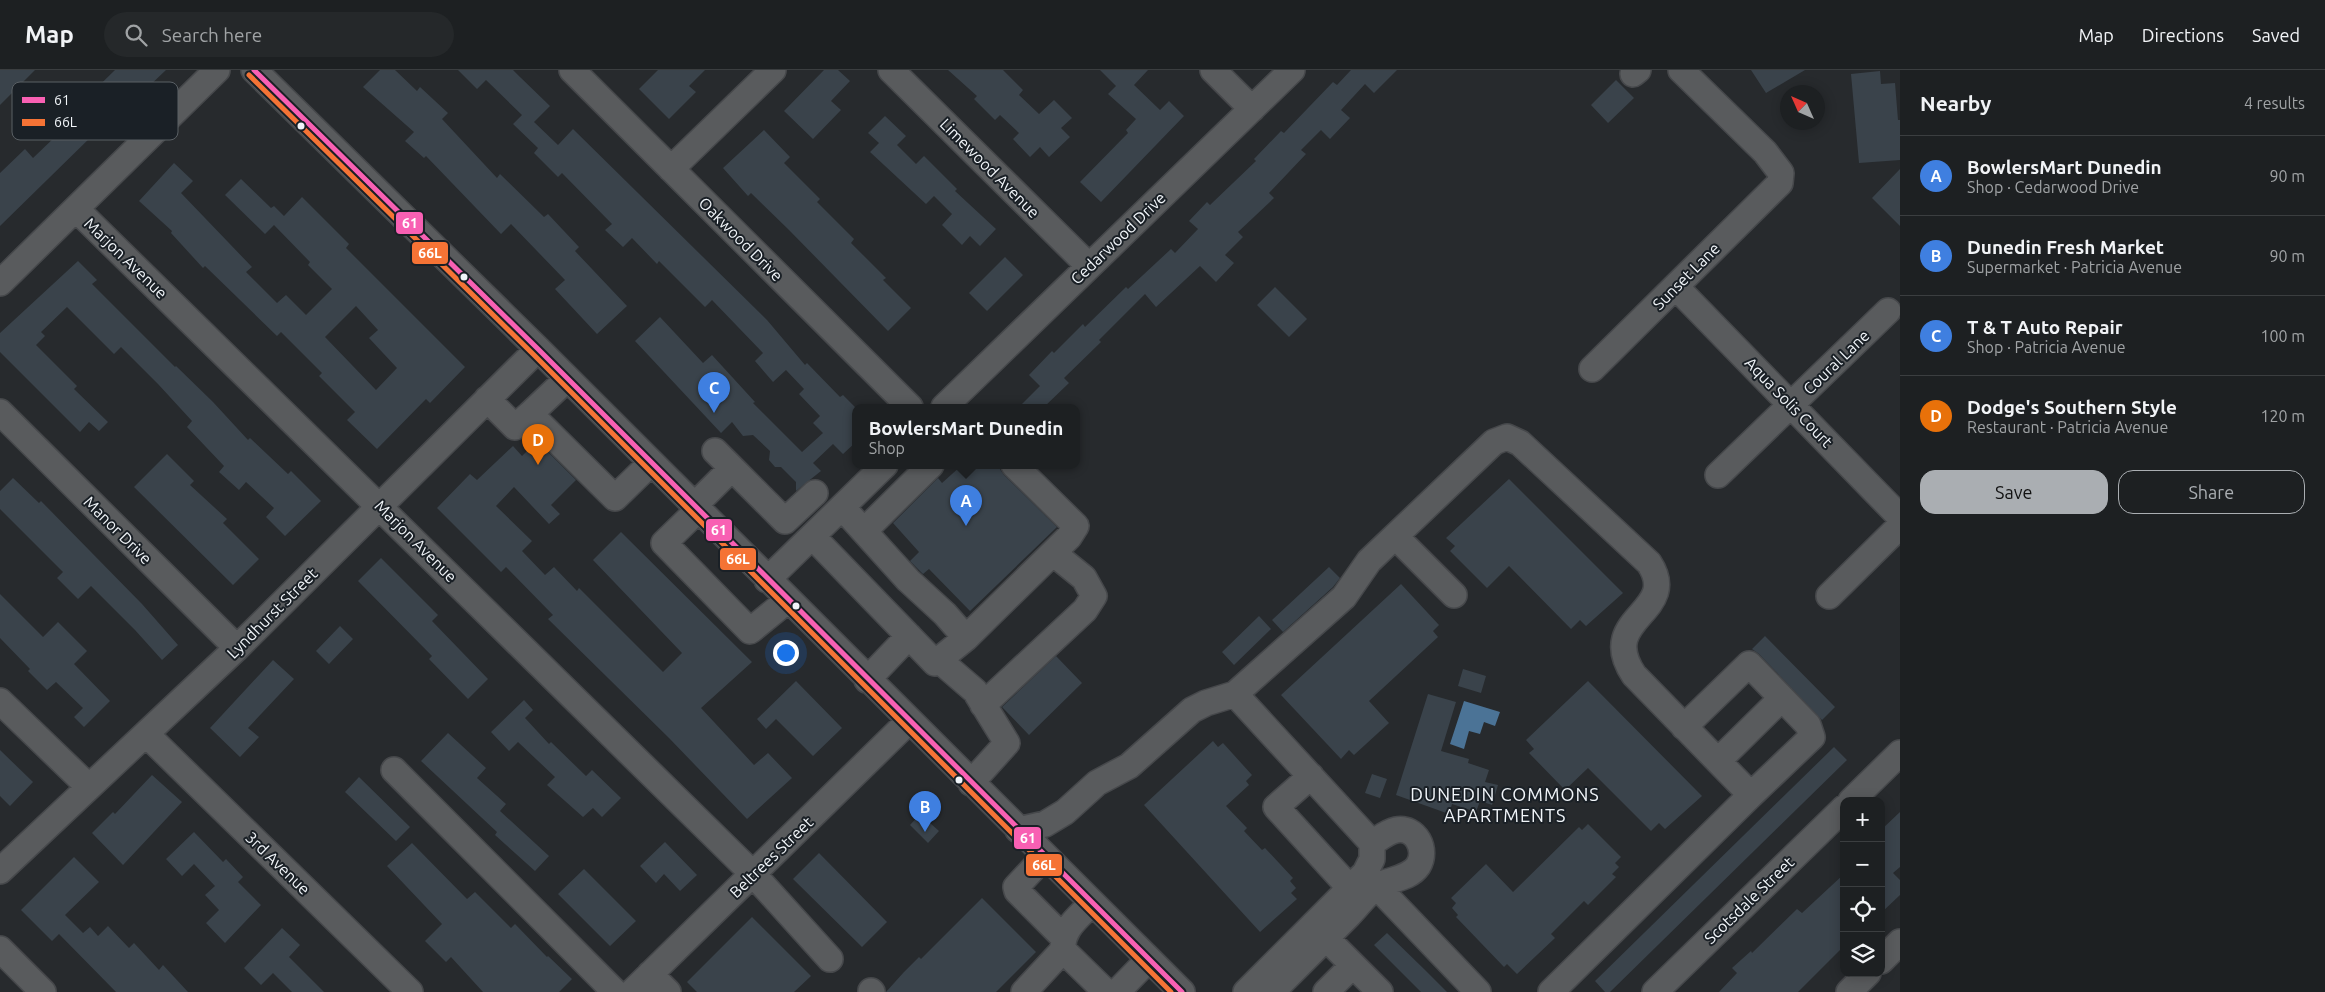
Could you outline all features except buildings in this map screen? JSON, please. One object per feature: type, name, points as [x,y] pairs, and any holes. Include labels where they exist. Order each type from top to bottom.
[{"type":"street","points":[[178,108],[217,70]]},
{"type":"street","points":[[254,70],[538,349],[867,680],[1182,992]]},
{"type":"street","name":"Oakwood Drive","points":[[572,70],[907,404]]},
{"type":"street","points":[[671,168],[773,70]]},
{"type":"street","name":"Limewood Avenue","points":[[891,70],[1089,266]]},
{"type":"street","points":[[1213,70],[1252,109]]},
{"type":"street","name":"Cedarwood Drive","points":[[951,404],[1089,266],[1292,70]]},
{"type":"street","name":"Sunset Lane","points":[[1592,369],[1780,183],[1781,173],[1765,152],[1681,70]]},
{"type":"street","points":[[0,283],[146,140]]},
{"type":"street","name":"Marjon Avenue","points":[[76,209],[753,874],[830,959]]},
{"type":"street","name":"Aqua Solis Court","points":[[1676,287],[1900,517]]},
{"type":"street","name":"Coural Lane","points":[[1718,474],[1888,311]]},
{"type":"street","name":"Lyndhurst Street","points":[[0,871],[237,648],[538,349]]},
{"type":"street","points":[[487,399],[515,427],[567,379]]},
{"type":"street","name":"Manor Drive","points":[[0,412],[237,648]]},
{"type":"street","points":[[530,414],[614,498],[651,463]]},
{"type":"street","points":[[1018,830],[1045,824],[1065,812],[1097,784],[1130,766],[1192,710],[1206,703],[1235,694],[1344,597],[1369,561],[1494,442],[1507,437],[1520,443],[1649,563],[1655,572],[1656,594],[1650,605],[1628,628],[1624,639],[1623,651],[1626,664],[1634,675],[1751,795]]},
{"type":"street","points":[[715,451],[785,521],[815,493]]},
{"type":"street","points":[[732,468],[664,543],[750,631],[788,600]]},
{"type":"street","points":[[767,580],[881,469]]},
{"type":"street","points":[[864,531],[927,469]]},
{"type":"street","points":[[812,536],[935,663],[966,638],[1069,537],[1076,526],[1018,469]]},
{"type":"street","points":[[842,507],[908,580],[945,614],[966,638]]},
{"type":"street","points":[[1829,596],[1900,526]]},
{"type":"street","points":[[1396,536],[1454,595]]},
{"type":"street","points":[[983,705],[1086,610],[1094,596],[1084,578],[1053,553]]},
{"type":"street","points":[[867,680],[909,636]]},
{"type":"street","points":[[939,660],[975,691],[1007,743],[971,783]]},
{"type":"street","points":[[1551,992],[1812,737],[1808,726],[1749,664],[1684,727]]},
{"type":"street","points":[[1235,694],[1372,843],[1372,858],[1363,882],[1320,931],[1272,992]]},
{"type":"street","points":[[1718,761],[1782,698]]},
{"type":"street","points":[[0,701],[89,787]]},
{"type":"street","name":"Beltrees Street","points":[[632,992],[909,721]]},
{"type":"street","name":"3rd Avenue","points":[[146,734],[410,992]]},
{"type":"street","points":[[1855,797],[1900,753]]},
{"type":"street","points":[[394,770],[615,992]]},
{"type":"street","points":[[1311,776],[1276,807],[1363,882],[1478,992]]},
{"type":"street","name":"Scotsdale Street","points":[[1655,992],[1840,812]]},
{"type":"street","points":[[1363,882],[1406,875],[1416,868],[1421,859],[1422,851],[1414,835],[1407,831],[1390,832],[1372,843]]},
{"type":"street","points":[[1045,856],[1016,887],[1017,891],[1106,992]]},
{"type":"street","points":[[1024,992],[1092,903]]},
{"type":"street","points":[[1320,931],[1380,992]]},
{"type":"street","points":[[1246,992],[1320,931]]},
{"type":"street","points":[[1885,957],[1900,942]]},
{"type":"street","points":[[0,948],[43,992]]},
{"type":"street","points":[[1117,992],[1154,964]]},
{"type":"street","points":[[1138,992],[1154,964]]},
{"type":"street","points":[[1326,992],[1353,965]]},
{"type":"street","points":[[650,974],[668,992]]},
{"type":"street","points":[[1849,992],[1864,977]]},
{"type":"water","points":[[1464,701],[1500,712],[1495,726],[1484,722],[1480,734],[1469,731],[1464,749],[1450,744]]},
{"type":"transit line","name":"61","points":[[254,70],[538,349],[1182,992]]},
{"type":"transit line","name":"66L","points":[[249,75],[533,354],[1171,992]]},
{"type":"place","name":"T & T Auto Repair","points":[[714,413]]},
{"type":"place","name":"Dodge's Southern Style","points":[[538,465]]},
{"type":"place","name":"BowlersMart Dunedin","points":[[966,526]]},
{"type":"place","name":"Dunedin Fresh Market","points":[[925,832]]},
{"type":"district","name":"DUNEDIN COMMONS APARTMENTS","points":[[1505,804]]}]
